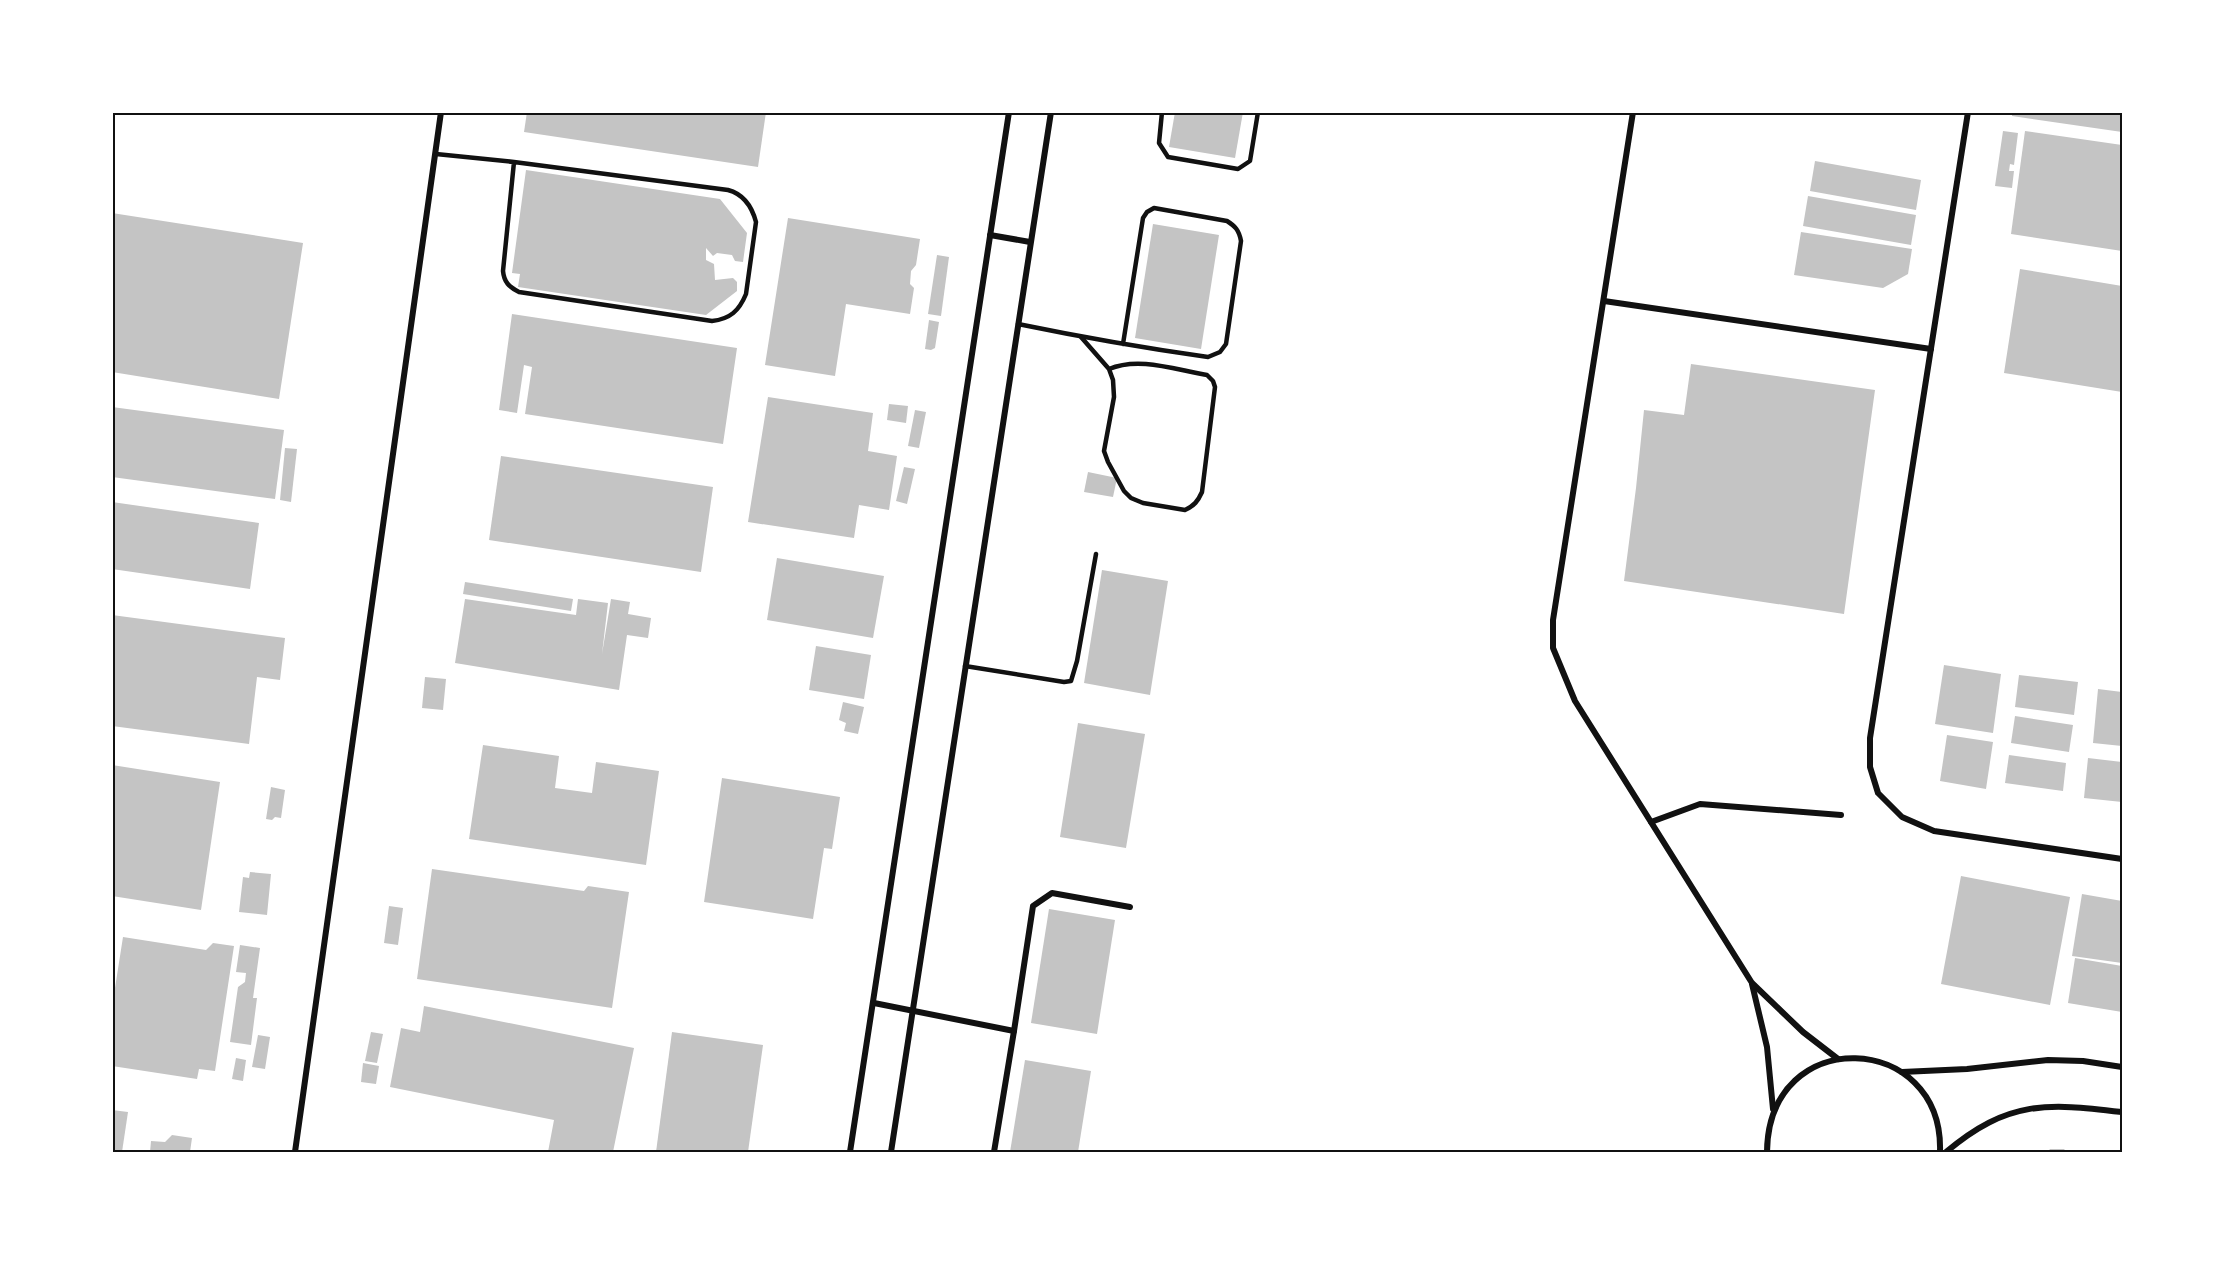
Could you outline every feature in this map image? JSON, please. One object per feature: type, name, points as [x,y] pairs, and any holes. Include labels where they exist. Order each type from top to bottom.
[{"type":"street","points":[[295,1152],[441,112]]},
{"type":"street","points":[[850,1152],[1009,112]]},
{"type":"street","points":[[891,1152],[1051,112]]},
{"type":"street","points":[[1633,112],[1553,620],[1553,648],[1575,700],[1752,983],[1803,1032],[1838,1059]]},
{"type":"street","points":[[1968,112],[1870,738],[1870,767],[1878,793],[1902,817],[1934,831],[2122,859]]},
{"type":"street","points":[[990,235],[1030,242]]},
{"type":"street","points":[[1604,301],[1931,349]]},
{"type":"street","points":[[1651,822],[1700,804],[1841,815]]},
{"type":"street","points":[[994,1152],[1034,906],[1052,893],[1130,907]]},
{"type":"street","points":[[1752,983],[1767,1047],[1773,1111]]},
{"type":"street","points":[[874,1003],[1014,1031]]},
{"type":"street","points":[[1767,1152],[1767,1132],[1773,1111],[1783,1092],[1798,1077],[1817,1065],[1838,1059],[1860,1058],[1882,1062],[1902,1072],[1917,1085],[1929,1101],[1937,1119],[1940,1152]]},
{"type":"street","points":[[1902,1072],[1967,1069],[2048,1060],[2083,1060],[2122,1066]]},
{"type":"street","points":[[1946,1152],[1994,1119],[2031,1107],[2071,1106],[2122,1112]]},
{"type":"lane","points":[[1162,112],[1159,142],[1168,157],[1238,169],[1250,161],[1258,112]]},
{"type":"lane","points":[[436,154],[514,162],[738,193],[753,211],[756,222],[746,294],[742,303],[730,316],[711,321],[519,292],[512,289],[504,278],[503,271],[514,162]]},
{"type":"lane","points":[[1018,324],[1081,337],[1123,344],[1208,357],[1220,352],[1226,344],[1241,241],[1240,233],[1234,226],[1227,221],[1154,208],[1147,212],[1143,218],[1123,344]]},
{"type":"lane","points":[[1081,337],[1109,369],[1113,380],[1114,397],[1104,451],[1124,491],[1131,498],[1143,503],[1185,510],[1191,508],[1197,503],[1202,492],[1215,387],[1213,381],[1207,375],[1143,363],[1118,365],[1109,369]]},
{"type":"lane","points":[[965,666],[1064,682],[1071,681],[1077,661],[1096,554]]},
{"type":"lane","points":[[2050,1152],[2064,1152]]},
{"type":"building","points":[[527,112],[766,112],[758,167],[524,132]]},
{"type":"building","points":[[1175,112],[1243,112],[1235,158],[1169,147]]},
{"type":"building","points":[[2012,112],[2122,112],[2122,132],[2012,116]]},
{"type":"building","points":[[2003,131],[2018,133],[2014,165],[2010,164],[2009,171],[2014,171],[2012,188],[1995,186]]},
{"type":"building","points":[[2025,131],[2122,145],[2122,251],[2011,234]]},
{"type":"building","points":[[1815,161],[1921,180],[1916,210],[1810,191]]},
{"type":"building","points":[[526,170],[720,199],[747,233],[743,262],[735,261],[732,255],[717,253],[713,256],[706,248],[706,260],[714,264],[715,280],[733,278],[737,282],[737,291],[706,315],[518,287],[520,274],[512,273]]},
{"type":"building","points":[[1808,196],[1916,215],[1911,245],[1803,226]]},
{"type":"building","points":[[112,213],[303,243],[279,399],[112,372]]},
{"type":"building","points":[[788,218],[920,239],[916,265],[911,271],[910,284],[914,288],[910,314],[846,304],[835,376],[765,365]]},
{"type":"building","points":[[1153,224],[1219,235],[1201,349],[1135,338]]},
{"type":"building","points":[[1801,232],[1912,249],[1908,274],[1883,288],[1794,275]]},
{"type":"building","points":[[937,255],[949,257],[941,316],[928,314]]},
{"type":"building","points":[[2020,269],[2122,286],[2122,392],[2004,373]]},
{"type":"building","points":[[512,314],[737,348],[723,444],[525,414],[532,367],[524,365],[517,413],[499,410]]},
{"type":"building","points":[[929,320],[939,322],[935,348],[931,350],[925,349]]},
{"type":"building","points":[[1691,364],[1875,390],[1844,614],[1624,581],[1644,410],[1684,415]]},
{"type":"building","points":[[768,397],[873,413],[868,451],[897,456],[889,510],[859,505],[854,538],[748,522]]},
{"type":"building","points":[[889,404],[908,406],[906,423],[887,420]]},
{"type":"building","points":[[112,407],[284,430],[275,499],[112,477]]},
{"type":"building","points":[[915,410],[926,412],[919,448],[908,446]]},
{"type":"building","points":[[285,448],[297,449],[291,502],[280,500]]},
{"type":"building","points":[[501,456],[713,487],[701,572],[489,540]]},
{"type":"building","points":[[904,467],[915,469],[907,504],[896,501]]},
{"type":"building","points":[[1088,472],[1117,478],[1113,497],[1084,492]]},
{"type":"building","points":[[112,502],[259,523],[250,589],[112,569]]},
{"type":"building","points":[[777,558],[884,576],[873,638],[767,620]]},
{"type":"building","points":[[1102,570],[1168,581],[1150,695],[1084,683]]},
{"type":"building","points":[[465,582],[573,599],[571,611],[463,594]]},
{"type":"building","points":[[465,599],[576,615],[578,599],[608,603],[602,654],[611,599],[630,602],[628,614],[651,618],[648,638],[627,635],[619,690],[455,663]]},
{"type":"building","points":[[112,615],[285,638],[280,680],[257,677],[249,744],[112,726]]},
{"type":"building","points":[[816,646],[871,655],[864,699],[809,690]]},
{"type":"building","points":[[1944,665],[2001,674],[1993,733],[1935,724]]},
{"type":"building","points":[[2019,675],[2078,682],[2074,715],[2015,707]]},
{"type":"building","points":[[425,677],[446,679],[443,710],[422,708]]},
{"type":"building","points":[[2098,689],[2122,692],[2122,746],[2093,743]]},
{"type":"building","points":[[843,702],[864,707],[858,734],[844,731],[846,723],[839,720]]},
{"type":"building","points":[[2015,716],[2073,725],[2069,752],[2011,743]]},
{"type":"building","points":[[1078,723],[1145,734],[1126,848],[1060,837]]},
{"type":"building","points":[[1947,735],[1993,742],[1986,789],[1940,781]]},
{"type":"building","points":[[483,745],[559,756],[555,788],[592,793],[596,762],[659,771],[646,865],[469,839]]},
{"type":"building","points":[[2009,755],[2066,763],[2063,791],[2005,783]]},
{"type":"building","points":[[2088,758],[2122,762],[2122,802],[2084,798]]},
{"type":"building","points":[[112,765],[220,782],[201,910],[112,896]]},
{"type":"building","points":[[722,778],[840,797],[832,849],[824,848],[813,919],[704,902]]},
{"type":"building","points":[[271,787],[285,790],[281,818],[275,817],[272,820],[266,819]]},
{"type":"building","points":[[432,869],[584,891],[588,886],[629,892],[612,1008],[417,979]]},
{"type":"building","points":[[250,872],[271,874],[267,915],[239,912],[243,877],[249,878]]},
{"type":"building","points":[[1961,876],[2070,897],[2050,1005],[1941,984]]},
{"type":"building","points":[[2082,894],[2122,901],[2122,963],[2072,956]]},
{"type":"building","points":[[389,906],[403,908],[398,945],[384,943]]},
{"type":"building","points":[[1049,909],[1115,920],[1097,1034],[1031,1023]]},
{"type":"building","points":[[123,937],[206,950],[213,943],[234,946],[215,1071],[199,1069],[197,1079],[112,1066],[112,1007]]},
{"type":"building","points":[[240,945],[260,948],[253,998],[257,998],[251,1045],[230,1042],[238,987],[245,982],[246,973],[236,972]]},
{"type":"building","points":[[2075,958],[2122,966],[2122,1012],[2068,1003]]},
{"type":"building","points":[[424,1006],[634,1048],[613,1152],[548,1152],[554,1120],[390,1087],[401,1028],[420,1032]]},
{"type":"building","points":[[371,1032],[383,1034],[377,1063],[365,1061]]},
{"type":"building","points":[[672,1032],[763,1045],[748,1152],[656,1152]]},
{"type":"building","points":[[258,1035],[270,1037],[265,1069],[252,1067]]},
{"type":"building","points":[[236,1058],[246,1060],[243,1081],[232,1079]]},
{"type":"building","points":[[1025,1060],[1091,1071],[1078,1152],[1010,1152]]},
{"type":"building","points":[[363,1063],[379,1066],[376,1084],[361,1082]]},
{"type":"building","points":[[112,1110],[128,1112],[122,1152],[112,1152]]},
{"type":"building","points":[[172,1135],[192,1138],[190,1152],[150,1152],[151,1141],[165,1142]]}]
